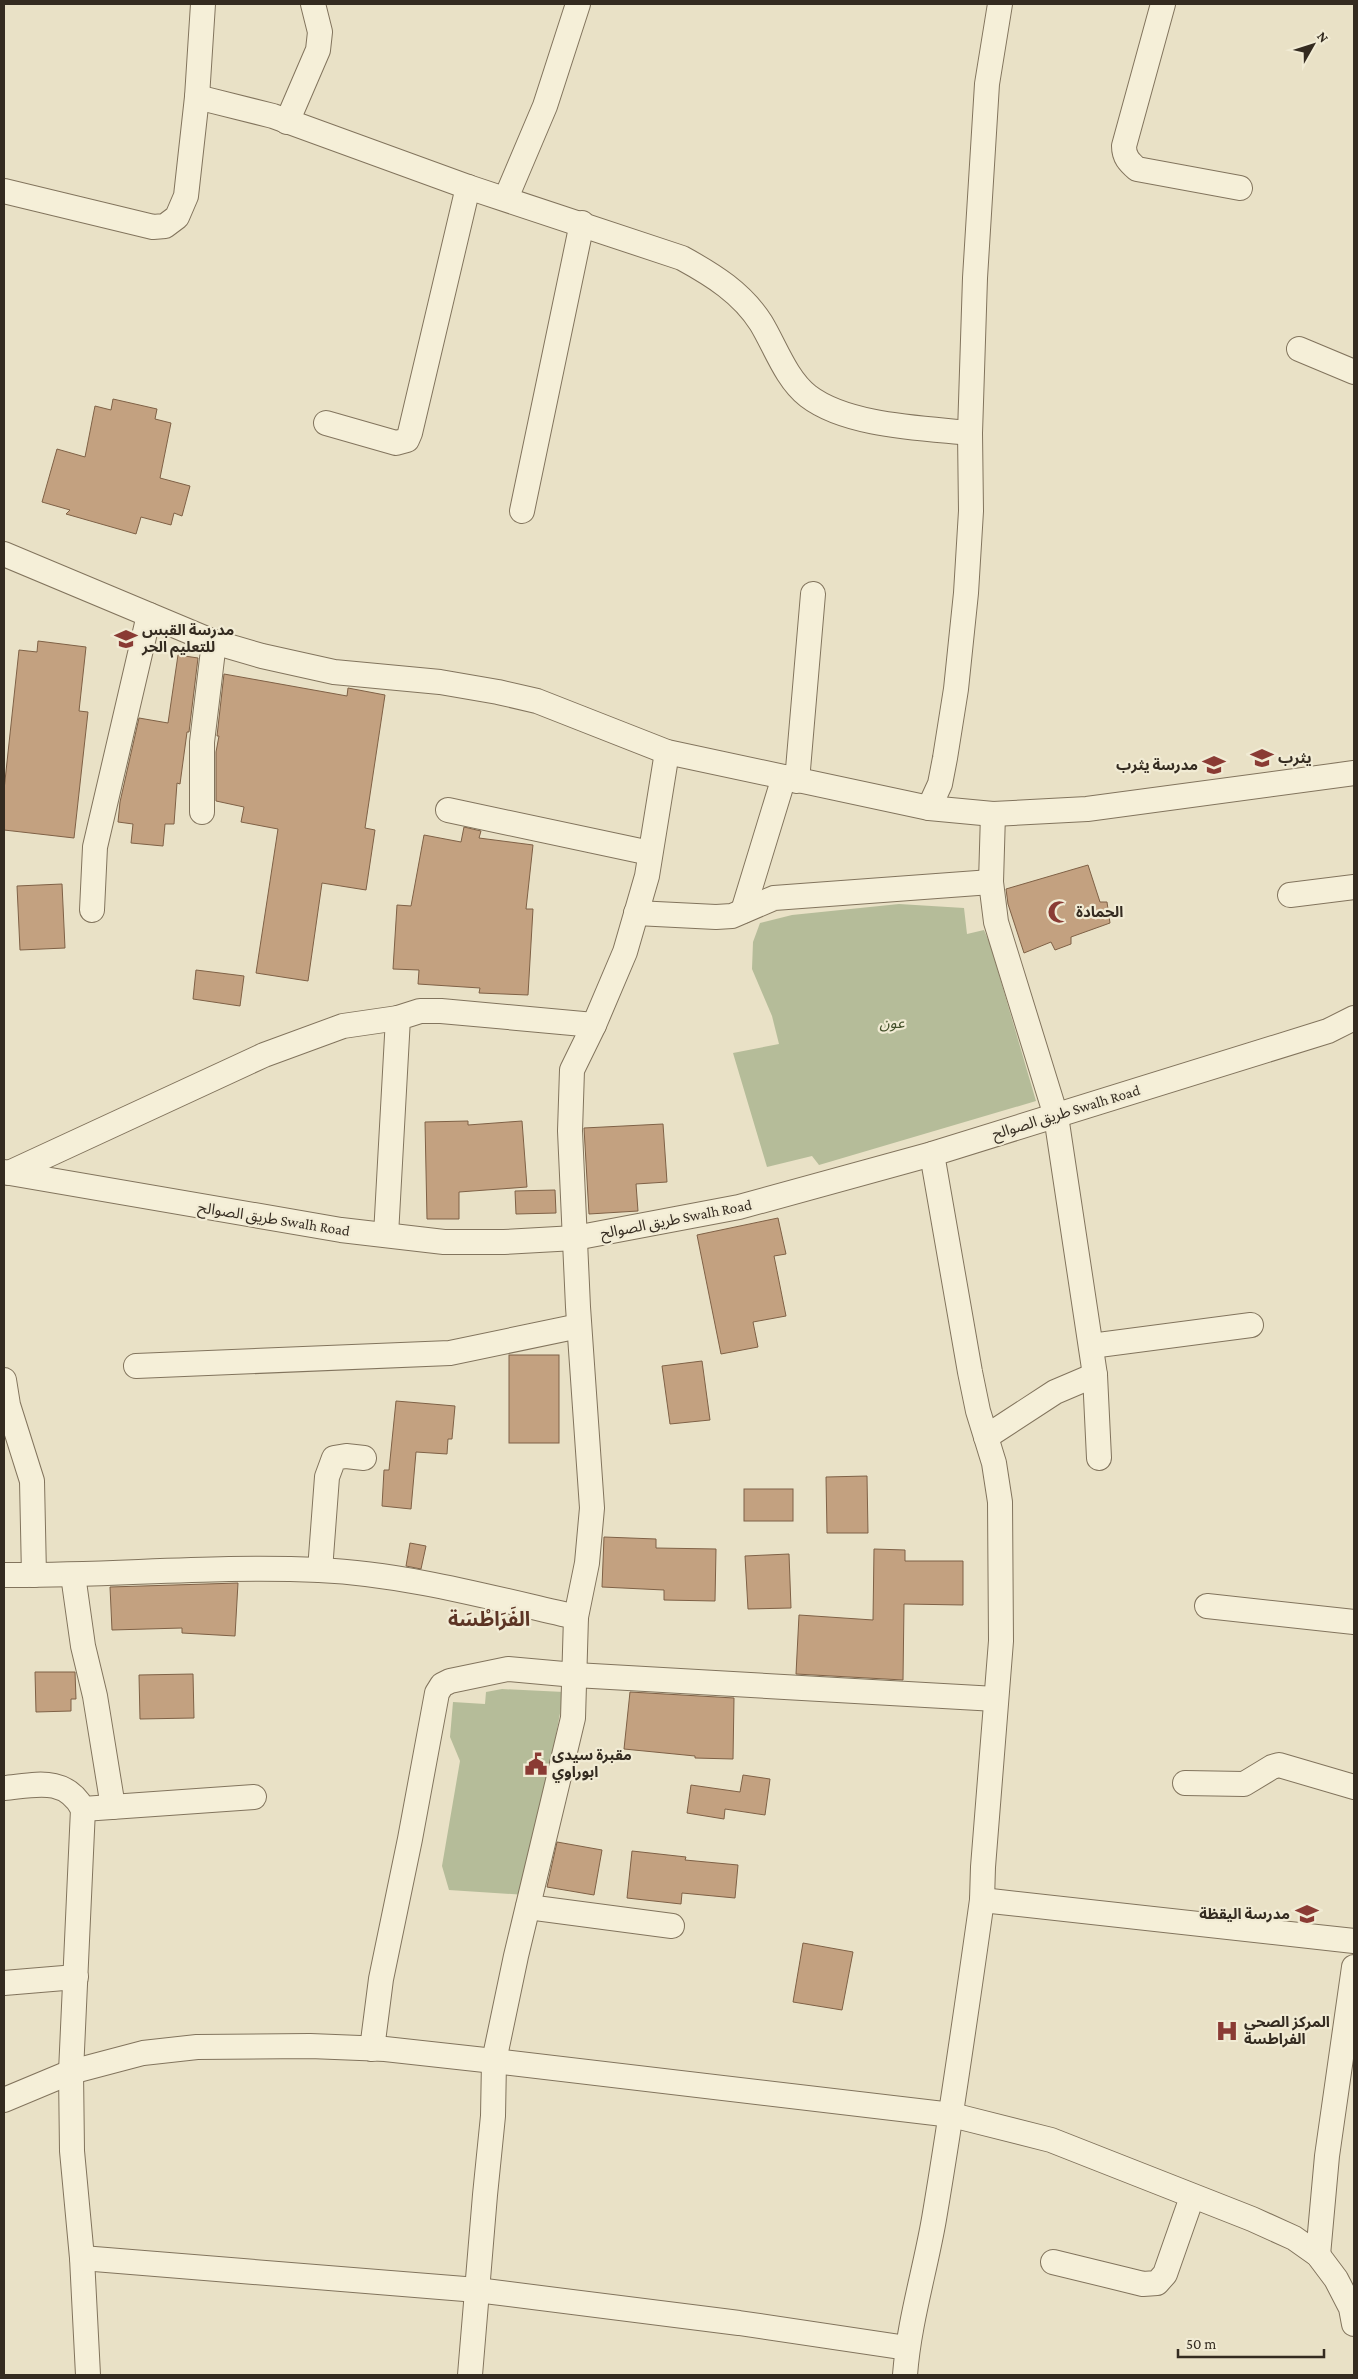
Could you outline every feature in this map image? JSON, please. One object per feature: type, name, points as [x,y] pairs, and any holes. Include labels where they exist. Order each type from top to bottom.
[{"type":"street","points":[[4,191],[153,227],[165,226],[177,217],[186,196],[203,4]]},
{"type":"street","points":[[287,122],[320,41],[313,4]]},
{"type":"street","points":[[506,198],[545,106],[578,4]]},
{"type":"street","points":[[929,808],[940,784],[945,758],[956,689],[966,593],[971,510],[970,433],[975,287],[987,84],[1000,4]]},
{"type":"street","points":[[1163,4],[1124,146],[1124,153],[1128,162],[1137,169],[1240,188]]},
{"type":"street","points":[[196,97],[287,122],[468,187],[582,223],[682,258],[713,275],[737,294],[760,322],[791,376],[807,395],[830,409],[855,418],[970,433]]},
{"type":"street","points":[[326,423],[396,443],[407,440],[468,187]]},
{"type":"street","points":[[522,512],[582,223]]},
{"type":"street","points":[[1299,349],[1354,372]]},
{"type":"street","points":[[4,554],[214,642],[262,656],[334,672],[440,682],[498,692],[537,701],[667,752],[929,808],[993,814],[1087,809],[1354,773]]},
{"type":"street","points":[[744,911],[790,779],[813,594]]},
{"type":"street","points":[[92,910],[95,846],[149,615]]},
{"type":"street","points":[[202,812],[202,742],[214,642]]},
{"type":"street","points":[[470,2375],[476,2290],[494,2116],[494,2061],[573,1718],[576,1675],[576,1617],[587,1563],[592,1508],[579,1326],[570,1131],[572,1070],[594,1025],[625,952],[650,853],[667,752]]},
{"type":"street","points":[[448,810],[650,853]]},
{"type":"street","points":[[993,814],[991,882],[996,922],[1056,1116],[1095,1375],[1099,1458]]},
{"type":"street","points":[[636,913],[732,916],[774,898],[991,882]]},
{"type":"street","points":[[1290,895],[1354,887]]},
{"type":"street","points":[[6,1172],[264,1055],[343,1026],[398,1018],[420,1011],[594,1025]]},
{"type":"street","points":[[386,1235],[398,1018]]},
{"type":"street","points":[[1328,1030],[1354,1018]]},
{"type":"street","points":[[1328,1030],[1354,1030]]},
{"type":"street","name":"طريق الصوالح Swalh Road","points":[[6,1172],[332,1229],[444,1242],[504,1242],[575,1238],[739,1207],[932,1154],[1328,1030]]},
{"type":"street","points":[[905,2375],[907,2348],[930,2245],[952,2115],[982,1900],[1001,1641],[1000,1502],[994,1463],[978,1411],[970,1372],[932,1154]]},
{"type":"street","points":[[1090,1346],[1251,1325]]},
{"type":"street","points":[[136,1366],[450,1352],[579,1326]]},
{"type":"street","points":[[986,1437],[1055,1392],[1095,1375]]},
{"type":"street","points":[[4,1380],[8,1405],[32,1482],[34,1575]]},
{"type":"street","points":[[320,1570],[327,1477],[334,1458],[346,1456],[364,1458]]},
{"type":"street","points":[[4,1575],[73,1576],[256,1569],[320,1570],[418,1582],[576,1617]]},
{"type":"street","points":[[73,1576],[83,1646],[95,1696],[113,1807]]},
{"type":"street","points":[[1208,1606],[1354,1622]]},
{"type":"street","points":[[372,2049],[381,1979],[410,1839],[437,1693],[442,1685],[450,1681],[508,1668],[576,1675],[996,1699]]},
{"type":"street","points":[[1185,1782],[1244,1784],[1272,1767],[1279,1766],[1354,1787]]},
{"type":"street","points":[[4,1788],[45,1784],[63,1788],[76,1797],[83,1809],[71,2072],[72,2151],[82,2258],[88,2375]]},
{"type":"street","points":[[83,1809],[254,1797]]},
{"type":"street","points":[[982,1900],[1354,1941]]},
{"type":"street","points":[[528,1907],[672,1926]]},
{"type":"street","points":[[1318,2255],[1327,2156],[1354,1967]]},
{"type":"street","points":[[4,1983],[76,1977]]},
{"type":"street","points":[[4,2100],[71,2072],[143,2053],[197,2047],[310,2046],[372,2049],[494,2061],[952,2115],[1050,2140],[1286,2234],[1318,2255],[1336,2279],[1351,2308],[1354,2324]]},
{"type":"street","points":[[1053,2262],[1143,2284],[1157,2283],[1165,2274],[1192,2197]]},
{"type":"street","points":[[82,2258],[476,2290],[739,2323],[907,2348]]},
{"type":"green space","name":"عون","points":[[899,904],[964,908],[967,934],[984,930],[990,944],[1036,1101],[819,1165],[812,1156],[767,1167],[733,1053],[779,1044],[772,1016],[752,969],[753,942],[760,923],[792,915]]},
{"type":"green space","points":[[502,1689],[564,1692],[526,1895],[449,1890],[442,1866],[460,1761],[450,1737],[453,1702],[485,1704],[486,1692]]},
{"type":"building","points":[[113,399],[157,409],[155,419],[171,423],[160,478],[190,486],[182,516],[174,513],[171,525],[141,517],[136,534],[66,514],[70,510],[42,502],[57,449],[85,457],[95,406],[111,410]]},
{"type":"building","points":[[38,641],[86,647],[79,711],[88,712],[74,838],[4,830],[4,790],[19,650],[37,652]]},
{"type":"building","points":[[178,655],[198,658],[189,732],[187,732],[180,784],[177,783],[174,824],[165,824],[163,846],[131,843],[133,824],[118,822],[120,802],[139,718],[168,723]]},
{"type":"building","points":[[224,674],[347,696],[348,688],[385,695],[365,828],[375,830],[366,890],[322,883],[308,981],[256,973],[278,829],[241,822],[244,807],[216,801],[216,752],[219,736],[217,736]]},
{"type":"building","points":[[464,827],[481,831],[479,838],[533,845],[526,909],[533,909],[528,995],[479,993],[480,988],[418,984],[419,970],[393,969],[397,905],[411,906],[424,835],[461,842]]},
{"type":"building","name":"الحمادة","points":[[1088,865],[1100,902],[1107,902],[1110,923],[1071,937],[1071,944],[1055,950],[1051,942],[1024,953],[1008,904],[1006,889]]},
{"type":"building","points":[[62,884],[65,948],[20,950],[17,886]]},
{"type":"building","points":[[196,970],[244,976],[240,1006],[193,999]]},
{"type":"building","points":[[468,1121],[468,1125],[522,1121],[527,1187],[459,1192],[459,1219],[427,1219],[425,1122]]},
{"type":"building","points":[[663,1124],[667,1182],[636,1184],[638,1211],[589,1214],[584,1128]]},
{"type":"building","points":[[555,1190],[556,1213],[516,1214],[515,1191]]},
{"type":"building","points":[[778,1218],[786,1254],[774,1256],[786,1316],[753,1322],[758,1347],[721,1354],[697,1235]]},
{"type":"building","points":[[509,1355],[559,1355],[559,1443],[509,1443]]},
{"type":"building","points":[[702,1361],[710,1420],[670,1424],[662,1366]]},
{"type":"building","points":[[396,1401],[455,1406],[452,1439],[448,1439],[447,1454],[416,1452],[411,1509],[382,1506],[384,1470],[389,1470]]},
{"type":"building","points":[[867,1476],[868,1533],[827,1533],[826,1477]]},
{"type":"building","points":[[744,1489],[793,1489],[793,1521],[744,1521]]},
{"type":"building","points":[[604,1537],[656,1539],[656,1548],[716,1549],[715,1601],[664,1600],[664,1590],[602,1587]]},
{"type":"building","points":[[410,1543],[426,1546],[421,1569],[406,1566]]},
{"type":"building","points":[[874,1549],[905,1550],[905,1561],[963,1561],[963,1605],[904,1604],[903,1680],[796,1674],[799,1615],[873,1620]]},
{"type":"building","points":[[789,1554],[791,1608],[748,1609],[745,1556]]},
{"type":"building","points":[[238,1583],[235,1636],[182,1633],[182,1628],[112,1630],[110,1587]]},
{"type":"building","points":[[35,1672],[75,1672],[76,1699],[71,1699],[71,1711],[36,1712]]},
{"type":"building","points":[[193,1674],[194,1718],[140,1719],[139,1675]]},
{"type":"building","points":[[630,1692],[734,1698],[733,1759],[695,1758],[695,1756],[624,1749]]},
{"type":"building","points":[[743,1775],[770,1779],[765,1815],[725,1809],[724,1819],[687,1813],[691,1785],[740,1792]]},
{"type":"building","points":[[557,1842],[602,1850],[594,1895],[547,1887]]},
{"type":"building","points":[[632,1851],[686,1857],[685,1860],[738,1865],[735,1898],[682,1893],[681,1904],[627,1898]]},
{"type":"building","points":[[803,1943],[853,1952],[842,2010],[793,2002]]},
{"type":"place","name":"مدرسة القبس للتعليم الحر","points":[[126,639]]},
{"type":"place","name":"يثرب","points":[[1262,758]]},
{"type":"place","name":"مدرسة يثرب","points":[[1214,765]]},
{"type":"place","name":"الحمادة","points":[[1059,912]]},
{"type":"place","name":"مقبرة سيدى ابوراوي","points":[[536,1764]]},
{"type":"place","name":"مدرسة اليقظة","points":[[1307,1914]]},
{"type":"place","name":"المركز الصحي الفراطسة","points":[[1227,2031]]},
{"type":"district","name":"الفَرَاطْسَة","points":[[489,1619]]}]
